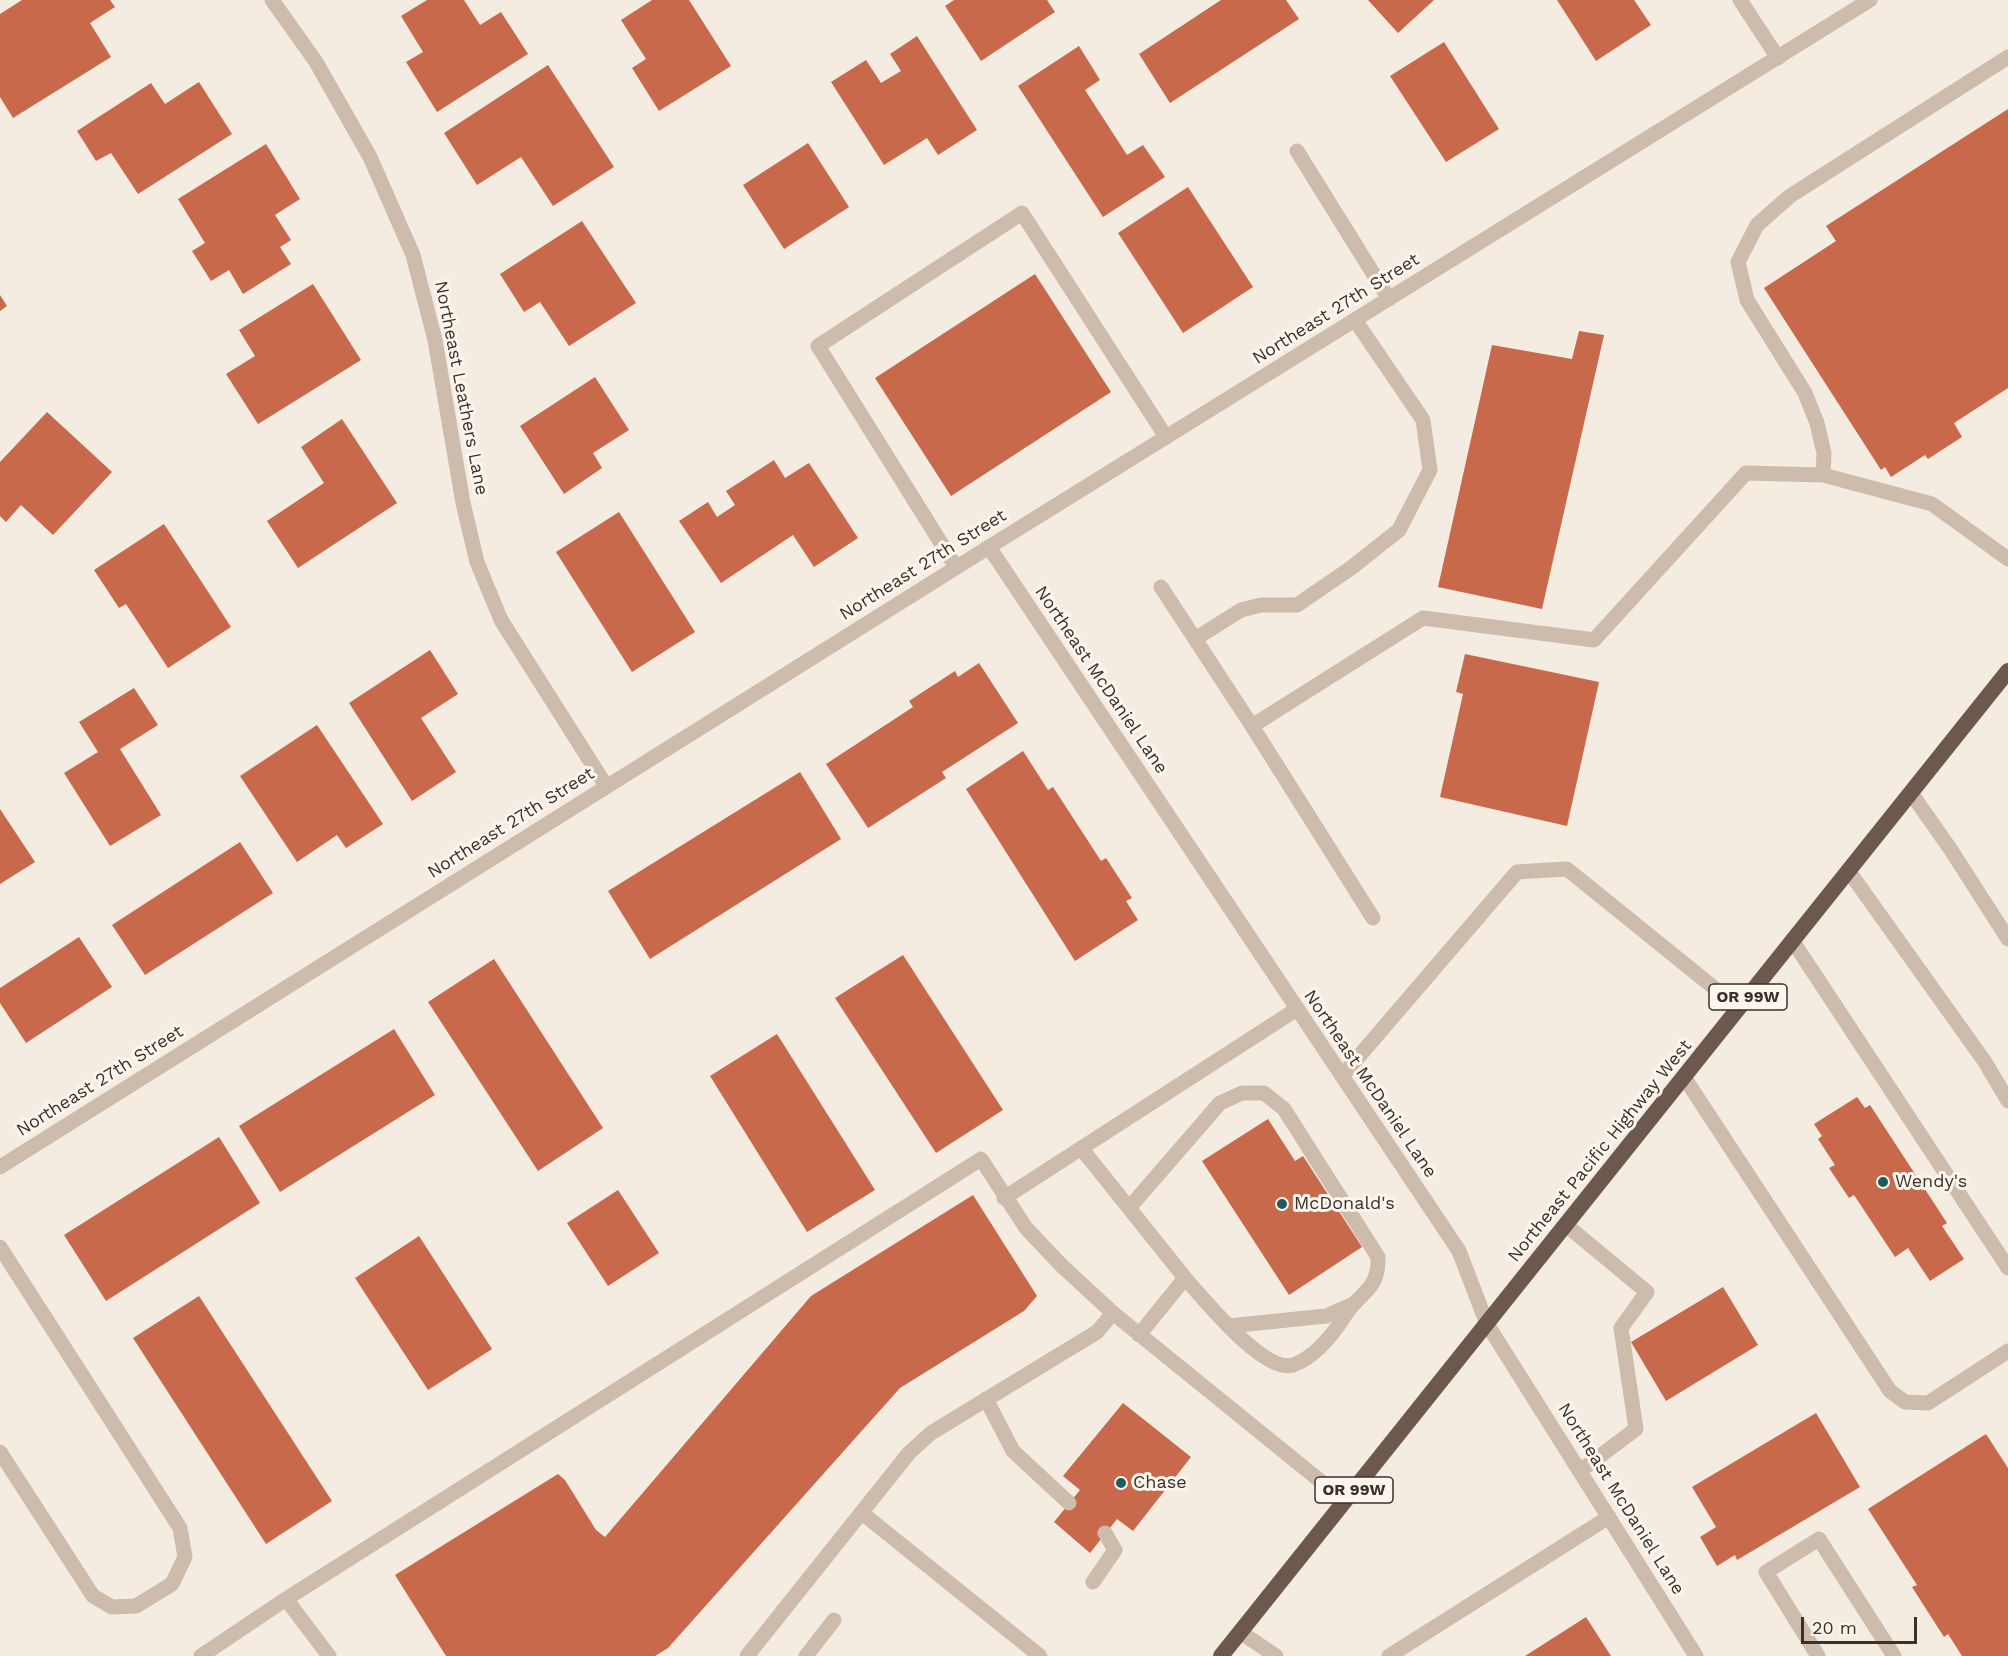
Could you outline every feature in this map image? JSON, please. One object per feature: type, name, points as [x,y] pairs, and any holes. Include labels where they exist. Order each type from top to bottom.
[{"type":"highway","name":"Northeast Pacific Highway West","points":[[1221,1656],[2008,670]]},
{"type":"street","name":"Northeast Leathers Lane","points":[[272,0],[316,62],[370,157],[413,255],[435,340],[463,503],[477,562],[501,620],[606,786]]},
{"type":"street","points":[[1740,0],[1778,58]]},
{"type":"street","name":"Northeast 27th Street","points":[[0,1167],[956,567],[1870,0]]},
{"type":"street","points":[[1823,475],[1824,453],[1817,423],[1805,393],[1747,300],[1738,262],[1757,225],[1790,196],[2008,57]]},
{"type":"street","points":[[1298,151],[1389,299]]},
{"type":"street","points":[[956,567],[818,346],[1022,213],[1166,437]]},
{"type":"street","points":[[1195,639],[1241,610],[1261,605],[1297,605],[1342,574],[1399,530],[1425,480],[1430,470],[1423,420],[1355,320]]},
{"type":"street","points":[[1252,726],[1423,618],[1594,640],[1746,473],[1823,475],[1932,504],[2008,559]]},
{"type":"street","name":"Northeast McDaniel Lane","points":[[989,547],[1459,1251],[1487,1324],[1696,1656]]},
{"type":"street","points":[[1161,586],[1373,918]]},
{"type":"street","points":[[1911,792],[1952,850],[2008,939]]},
{"type":"street","points":[[1342,1076],[1517,872],[1566,869],[1739,1008]]},
{"type":"street","points":[[1848,870],[1985,1062],[2008,1101]]},
{"type":"street","points":[[1792,940],[2008,1268]]},
{"type":"street","points":[[1004,1198],[1297,1009]]},
{"type":"street","points":[[1684,1077],[1890,1391],[1905,1402],[1928,1403],[2008,1351]]},
{"type":"street","points":[[1129,1208],[1220,1103],[1242,1093],[1264,1093],[1284,1109],[1378,1257],[1379,1271],[1368,1291],[1351,1305],[1326,1316],[1229,1326]]},
{"type":"street","points":[[1082,1148],[1185,1278],[1229,1326],[1258,1353],[1278,1364],[1292,1365],[1314,1352],[1337,1328],[1351,1305]]},
{"type":"street","points":[[201,1656],[286,1599],[981,1159],[1004,1198],[1026,1228],[1113,1313],[1345,1501]]},
{"type":"street","points":[[1566,1225],[1647,1292],[1621,1328],[1636,1429],[1580,1472]]},
{"type":"street","points":[[0,1247],[180,1528],[185,1557],[172,1584],[136,1606],[112,1608],[93,1596],[0,1452]]},
{"type":"street","points":[[1139,1335],[1185,1278]]},
{"type":"street","points":[[747,1656],[909,1453],[931,1432],[1096,1332],[1113,1313]]},
{"type":"street","points":[[986,1399],[1013,1451],[1069,1503]]},
{"type":"street","points":[[862,1513],[1041,1656]]},
{"type":"street","points":[[1389,1656],[1609,1517]]},
{"type":"street","points":[[1094,1582],[1116,1550],[1105,1533]]},
{"type":"street","points":[[1818,1656],[1766,1572],[1819,1539],[1894,1656]]},
{"type":"street","points":[[286,1599],[329,1656]]},
{"type":"street","points":[[806,1656],[834,1620]]},
{"type":"street","points":[[1240,1632],[1276,1656]]},
{"type":"building","points":[[22,0],[110,0],[115,7],[90,23],[111,57],[13,118],[0,97],[0,14]]},
{"type":"building","points":[[427,0],[464,0],[480,25],[501,12],[528,54],[437,112],[406,62],[423,52],[401,16]]},
{"type":"building","points":[[652,0],[689,0],[731,66],[659,111],[632,68],[646,59],[621,20]]},
{"type":"building","points":[[954,0],[1047,0],[1055,12],[981,61],[945,6]]},
{"type":"building","points":[[1221,0],[1286,0],[1299,19],[1170,103],[1139,54]]},
{"type":"building","points":[[1368,0],[1434,0],[1398,33]]},
{"type":"building","points":[[1557,0],[1634,0],[1651,25],[1596,61]]},
{"type":"building","points":[[917,36],[977,130],[938,155],[927,138],[884,165],[831,82],[866,60],[881,83],[901,71],[890,54]]},
{"type":"building","points":[[1444,42],[1499,129],[1446,162],[1390,76]]},
{"type":"building","points":[[1079,46],[1100,80],[1085,90],[1127,155],[1143,145],[1165,177],[1103,217],[1018,86]]},
{"type":"building","points":[[548,65],[614,167],[553,206],[521,157],[477,185],[444,133]]},
{"type":"building","points":[[199,82],[232,134],[138,194],[111,153],[96,161],[77,131],[151,83],[165,104]]},
{"type":"building","points":[[2008,109],[2008,388],[1954,423],[1962,437],[1928,459],[1925,455],[1891,477],[1885,467],[1881,470],[1764,288],[1836,241],[1826,226]]},
{"type":"building","points":[[808,143],[849,207],[784,249],[743,185]]},
{"type":"building","points":[[266,144],[300,199],[275,215],[291,240],[280,247],[291,264],[243,294],[229,270],[211,281],[192,251],[205,243],[178,199]]},
{"type":"building","points":[[1188,187],[1253,287],[1183,333],[1118,233]]},
{"type":"building","points":[[582,221],[636,303],[569,346],[540,302],[524,312],[500,274]]},
{"type":"building","points":[[1035,274],[1111,392],[951,496],[875,378]]},
{"type":"building","points":[[313,284],[361,360],[258,424],[226,374],[255,356],[239,330]]},
{"type":"building","points":[[0,295],[7,306],[0,311]]},
{"type":"building","points":[[1579,331],[1604,335],[1542,609],[1438,587],[1492,345],[1572,359]]},
{"type":"building","points":[[595,377],[629,430],[593,453],[602,468],[564,494],[520,426]]},
{"type":"building","points":[[47,412],[112,472],[53,535],[21,505],[6,522],[0,516],[0,462]]},
{"type":"building","points":[[342,419],[397,503],[298,568],[267,521],[324,483],[301,447]]},
{"type":"building","points":[[774,460],[785,478],[809,463],[858,538],[814,567],[793,535],[721,583],[679,521],[708,502],[717,517],[735,505],[726,491]]},
{"type":"building","points":[[619,512],[695,632],[632,672],[556,552]]},
{"type":"building","points":[[164,524],[231,627],[168,668],[126,604],[119,608],[94,570]]},
{"type":"building","points":[[430,650],[458,694],[421,718],[456,772],[412,801],[349,703]]},
{"type":"building","points":[[1465,654],[1599,682],[1567,826],[1440,797],[1463,694],[1456,692]]},
{"type":"building","points":[[979,663],[1018,723],[942,772],[946,778],[868,828],[826,764],[913,707],[909,701],[955,671],[958,677]]},
{"type":"building","points":[[134,688],[158,725],[120,749],[161,815],[110,846],[64,773],[98,752],[79,722]]},
{"type":"building","points":[[317,725],[383,824],[346,848],[337,835],[297,862],[240,776]]},
{"type":"building","points":[[1023,751],[1048,790],[1053,787],[1101,861],[1106,858],[1132,898],[1126,901],[1138,920],[1075,961],[966,789]]},
{"type":"building","points":[[800,772],[841,839],[650,959],[608,891]]},
{"type":"building","points":[[0,809],[35,862],[0,884]]},
{"type":"building","points":[[240,842],[273,893],[145,975],[112,925]]},
{"type":"building","points":[[79,937],[112,987],[26,1043],[0,1003],[0,988]]},
{"type":"building","points":[[903,955],[1003,1110],[936,1153],[835,998]]},
{"type":"building","points":[[494,959],[603,1128],[538,1171],[428,1002]]},
{"type":"building","points":[[394,1029],[435,1095],[280,1192],[239,1126]]},
{"type":"building","points":[[777,1034],[875,1190],[807,1232],[710,1076]]},
{"type":"building","points":[[1857,1097],[1865,1108],[1870,1105],[1947,1223],[1942,1226],[1964,1259],[1930,1281],[1908,1248],[1895,1257],[1854,1195],[1849,1198],[1829,1168],[1835,1165],[1818,1139],[1822,1136],[1814,1124]]},
{"type":"building","name":"McDonald's","points":[[1268,1119],[1295,1161],[1303,1156],[1362,1247],[1289,1295],[1202,1161]]},
{"type":"building","points":[[219,1137],[260,1203],[106,1301],[64,1235]]},
{"type":"building","points":[[618,1190],[659,1253],[608,1286],[567,1223]]},
{"type":"building","points":[[973,1195],[1037,1296],[1024,1311],[900,1388],[668,1648],[655,1656],[446,1656],[395,1575],[558,1474],[565,1480],[596,1530],[605,1537],[811,1296]]},
{"type":"building","points":[[419,1236],[492,1349],[428,1390],[355,1278]]},
{"type":"building","points":[[1723,1287],[1758,1345],[1666,1401],[1631,1342]]},
{"type":"building","points":[[199,1296],[332,1501],[266,1544],[133,1338]]},
{"type":"building","name":"Chase","points":[[1123,1403],[1191,1457],[1133,1531],[1117,1519],[1090,1553],[1054,1522],[1080,1490],[1063,1476]]},
{"type":"building","points":[[1816,1413],[1860,1487],[1737,1560],[1735,1555],[1717,1566],[1700,1537],[1716,1527],[1692,1487]]},
{"type":"building","points":[[1986,1434],[2008,1468],[2008,1656],[1962,1656],[1948,1634],[1944,1637],[1912,1587],[1917,1585],[1868,1509]]},
{"type":"building","points":[[1586,1617],[1611,1656],[1525,1656]]},
{"type":"place","name":"Wendy's","points":[[1883,1182]]},
{"type":"place","name":"McDonald's","points":[[1282,1204]]},
{"type":"place","name":"Chase","points":[[1121,1483]]}]
